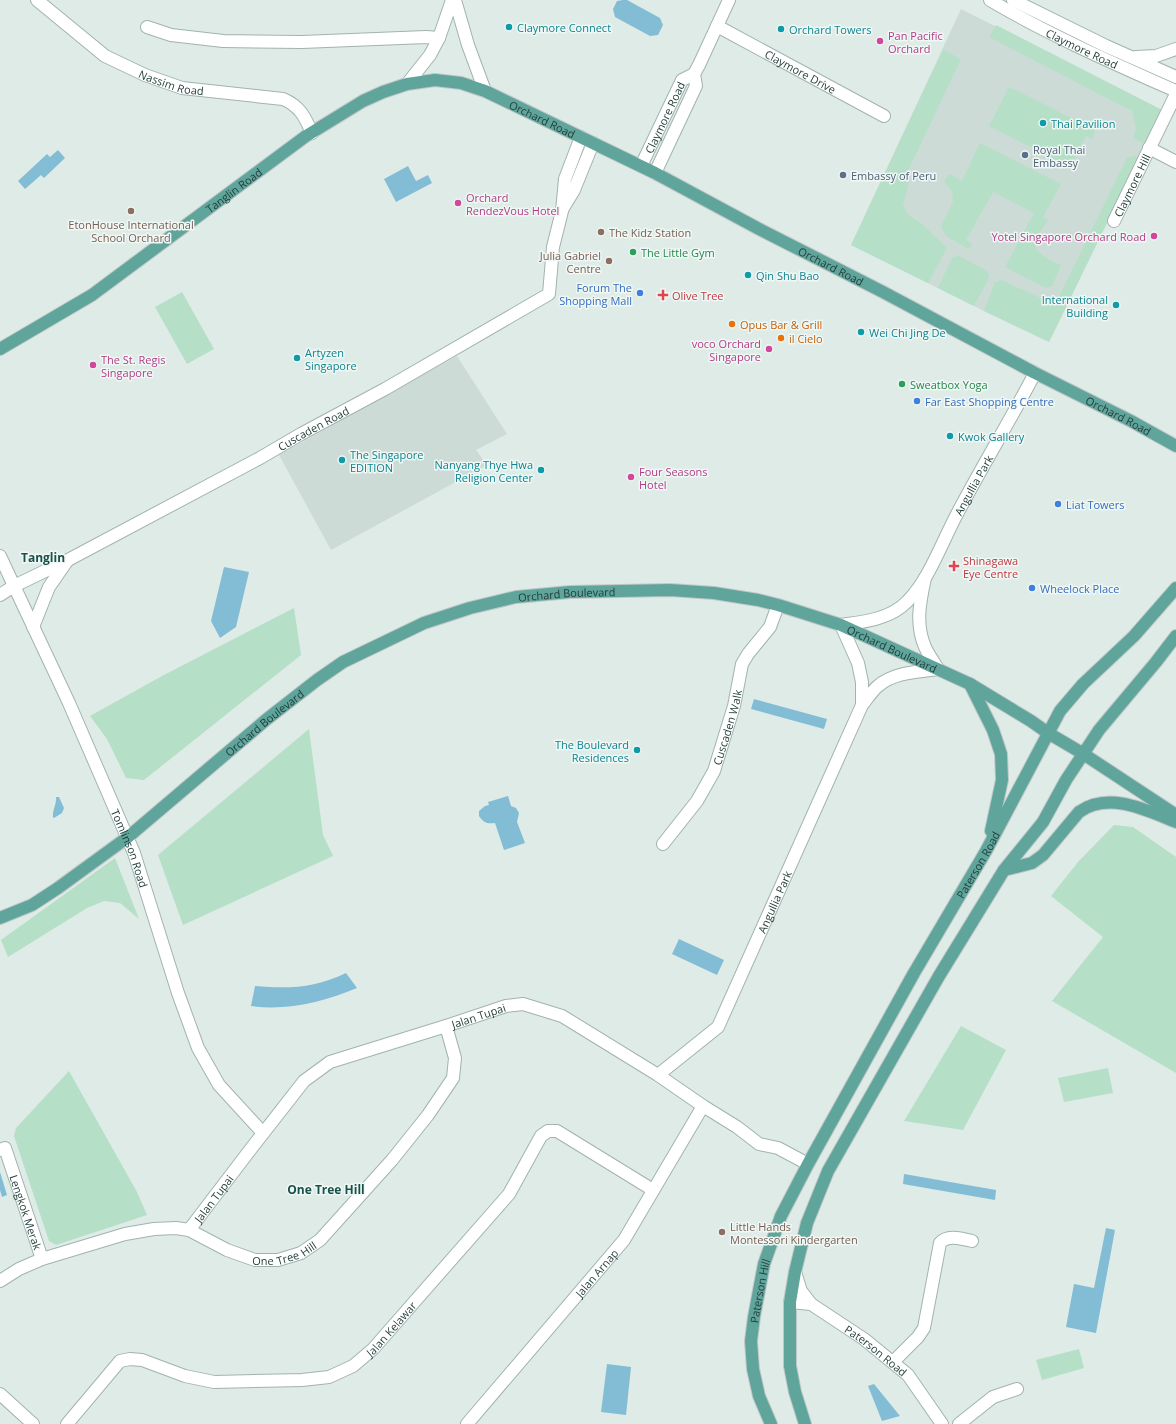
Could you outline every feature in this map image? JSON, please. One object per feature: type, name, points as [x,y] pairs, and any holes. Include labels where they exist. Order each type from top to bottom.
[{"type":"main road","name":"Tanglin Road","points":[[0,349],[92,295],[312,133],[363,101],[407,84],[439,81],[461,83],[484,91]]},
{"type":"main road","name":"Orchard Road","points":[[484,91],[655,173],[761,230],[883,292],[1035,373],[1131,421],[1176,446]]},
{"type":"main road","name":"Paterson Road","points":[[808,1164],[914,973],[986,851],[1060,711],[1083,684],[1134,636],[1176,588]]},
{"type":"main road","name":"Orchard Boulevard","points":[[0,918],[32,905],[128,837],[267,720],[317,680],[343,662],[424,623],[470,608],[516,597],[570,592],[670,590],[714,593],[758,600],[778,605],[840,625],[970,684],[1082,753],[1176,815]]},
{"type":"main road","points":[[805,1424],[795,1392],[790,1366],[790,1302],[795,1272],[807,1223],[828,1171],[939,976],[1004,870],[1043,822],[1082,753],[1098,730],[1156,662],[1176,636]]},
{"type":"main road","points":[[970,684],[993,730],[1001,754],[1002,780],[986,851]]},
{"type":"main road","points":[[1004,870],[1032,863],[1043,855],[1079,812],[1086,807],[1098,803],[1111,802],[1125,804],[1146,810],[1176,822]]},
{"type":"main road","name":"Paterson Hill","points":[[771,1424],[759,1396],[753,1369],[751,1341],[754,1317],[764,1264],[770,1245],[781,1216],[808,1164]]},
{"type":"street","name":"Nassim Road","points":[[37,0],[105,56],[124,66],[182,88],[284,99],[291,102],[300,110],[312,133]]},
{"type":"street","points":[[407,84],[430,55],[439,38],[454,0]]},
{"type":"street","points":[[454,0],[484,91]]},
{"type":"street","name":"Claymore Road","points":[[655,173],[696,86],[694,74],[729,0]]},
{"type":"street","name":"Claymore Road","points":[[990,0],[1079,47],[1176,92]]},
{"type":"street","name":"Claymore Road","points":[[1013,0],[1106,46],[1133,57],[1176,78]]},
{"type":"street","name":"Claymore Drive","points":[[717,26],[884,116]]},
{"type":"street","points":[[148,27],[171,35],[223,41],[302,42],[426,37],[439,38]]},
{"type":"street","points":[[1133,57],[1156,56],[1176,49]]},
{"type":"street","name":"Claymore Road","points":[[641,166],[682,80],[694,74]]},
{"type":"street","name":"Claymore Hill","points":[[1114,221],[1176,92]]},
{"type":"street","name":"Cuscaden Road","points":[[0,596],[14,586],[68,560],[260,458],[385,389],[548,294],[553,247],[562,211],[565,179],[569,165],[581,137]]},
{"type":"street","name":"Cuscaden Road","points":[[562,211],[574,190],[593,143]]},
{"type":"street","name":"Claymore Hill","points":[[1149,148],[1176,162]]},
{"type":"street","name":"Angullia Park","points":[[862,705],[862,682],[858,663],[840,625],[884,616],[901,607],[925,578],[956,515],[1035,373]]},
{"type":"street","name":"Tomlinson Road","points":[[0,556],[69,702],[128,837],[178,993],[198,1048],[219,1085],[263,1133]]},
{"type":"street","points":[[33,627],[48,587],[68,560]]},
{"type":"street","name":"Angullia Park","points":[[658,1075],[718,1027],[862,705],[877,686],[889,679],[904,674],[938,669],[925,646],[920,631],[920,601],[925,578]]},
{"type":"street","name":"Cuscaden Walk","points":[[663,844],[698,802],[714,771],[734,706],[742,664],[748,654],[770,627],[778,605]]},
{"type":"street","name":"Jalan Tupai","points":[[189,1230],[304,1081],[330,1062],[506,1006],[523,1004],[562,1016],[658,1075],[737,1127],[759,1144],[778,1148],[808,1164]]},
{"type":"street","name":"One Tree Hill","points":[[0,1281],[19,1269],[42,1259],[125,1234],[154,1229],[176,1228],[189,1230],[227,1250],[255,1260],[278,1260],[301,1254],[320,1240],[392,1160],[428,1116],[453,1078],[455,1058],[446,1026]]},
{"type":"street","name":"Jalan Arnap","points":[[467,1424],[624,1240],[703,1106]]},
{"type":"street","name":"Jalan Kelawar","points":[[67,1424],[120,1361],[130,1359],[142,1360],[185,1376],[214,1382],[302,1380],[329,1377],[353,1366],[373,1349],[509,1194],[541,1136],[548,1131],[557,1131],[653,1190]]},
{"type":"street","name":"Lengkok Merak","points":[[0,1150],[5,1148],[42,1259]]},
{"type":"street","points":[[893,1362],[918,1337],[924,1328],[940,1243],[944,1239],[949,1238],[972,1241]]},
{"type":"street","points":[[795,1272],[801,1291],[811,1304]]},
{"type":"street","name":"Paterson Road","points":[[790,1302],[811,1304],[864,1339],[893,1362],[908,1375],[942,1424]]},
{"type":"street","points":[[959,1424],[993,1397],[1018,1389]]},
{"type":"street","points":[[0,1394],[33,1424]]},
{"type":"shaded area","points":[[961,9],[1162,110],[1049,342],[851,245]]},
{"type":"shaded area","points":[[457,356],[507,434],[476,450],[487,465],[331,550],[279,455]]},
{"type":"green space","points":[[996,25],[1162,110],[1145,144],[1133,138],[1136,129],[1132,111],[989,37]]},
{"type":"green space","points":[[943,50],[961,59],[907,173],[908,187],[903,205],[907,214],[922,224],[947,248],[928,283],[851,245]]},
{"type":"green space","points":[[1009,87],[1095,130],[1092,139],[1086,136],[1070,167],[989,126]]},
{"type":"green space","points":[[980,143],[1061,184],[1043,217],[1048,220],[1037,237],[1035,244],[1039,252],[1061,265],[1052,286],[1046,288],[1005,267],[1034,213],[993,192],[966,240],[972,244],[969,249],[946,236],[941,227],[953,201],[952,191],[944,181],[949,174],[962,181]]},
{"type":"green space","points":[[1133,156],[1139,157],[1049,342],[984,311],[995,282],[1001,280],[1045,300],[1058,299],[1127,158]]},
{"type":"green space","points":[[959,256],[987,271],[989,276],[974,306],[938,288],[951,260],[953,257]]},
{"type":"green space","points":[[182,292],[214,349],[187,364],[155,307]]},
{"type":"green space","points":[[294,608],[301,655],[144,780],[126,778],[107,739],[90,716],[162,676]]},
{"type":"green space","points":[[309,729],[323,835],[333,856],[183,925],[158,855]]},
{"type":"green space","points":[[1114,825],[1133,827],[1176,857],[1176,1073],[1052,1001],[1103,937],[1051,896],[1078,862]]},
{"type":"green space","points":[[115,858],[139,919],[120,903],[104,901],[87,908],[8,957],[1,940]]},
{"type":"green space","points":[[961,1026],[1006,1050],[963,1130],[904,1121]]},
{"type":"green space","points":[[1108,1068],[1113,1093],[1064,1102],[1058,1078]]},
{"type":"green space","points":[[69,1071],[137,1192],[147,1215],[56,1245],[49,1241],[14,1136],[16,1128]]},
{"type":"green space","points":[[1079,1349],[1084,1368],[1042,1380],[1036,1360]]},
{"type":"water","points":[[627,0],[660,18],[663,25],[658,35],[650,36],[615,17],[613,9],[617,1]]},
{"type":"water","points":[[58,150],[65,158],[44,178],[41,175],[25,189],[18,181],[47,154],[50,157]]},
{"type":"water","points":[[408,166],[416,181],[428,175],[432,183],[396,202],[384,179]]},
{"type":"water","points":[[224,567],[249,572],[236,627],[220,638],[211,621]]},
{"type":"water","points":[[754,699],[827,719],[824,729],[751,709]]},
{"type":"water","points":[[508,796],[511,806],[516,808],[519,813],[517,822],[525,843],[504,850],[495,823],[484,822],[479,816],[479,811],[485,806],[489,805],[488,802]]},
{"type":"water","points":[[56,797],[59,797],[64,808],[62,813],[54,818],[53,814]]},
{"type":"water","points":[[679,939],[724,960],[717,975],[672,954]]},
{"type":"water","points":[[346,973],[357,988],[332,997],[305,1004],[278,1007],[251,1006],[255,986],[302,986],[323,982]]},
{"type":"water","points":[[0,1172],[7,1195],[2,1197],[0,1190]]},
{"type":"water","points":[[904,1174],[996,1190],[995,1200],[903,1184]]},
{"type":"water","points":[[1106,1228],[1115,1230],[1096,1333],[1066,1327],[1074,1284],[1094,1288]]},
{"type":"water","points":[[607,1364],[631,1367],[626,1415],[601,1412]]},
{"type":"water","points":[[874,1384],[900,1416],[882,1421],[868,1386]]},
{"type":"place","name":"Claymore Connect","points":[[509,27]]},
{"type":"place","name":"Orchard Towers","points":[[781,29]]},
{"type":"place","name":"Pan Pacific Orchard","points":[[880,41]]},
{"type":"place","name":"Thai Pavilion","points":[[1043,123]]},
{"type":"place","name":"Royal Thai Embassy","points":[[1025,155]]},
{"type":"place","name":"Embassy of Peru","points":[[843,175]]},
{"type":"place","name":"Orchard RendezVous Hotel","points":[[458,203]]},
{"type":"place","name":"EtonHouse International School Orchard","points":[[131,211]]},
{"type":"place","name":"The Kidz Station","points":[[601,232]]},
{"type":"place","name":"Yotel Singapore Orchard Road","points":[[1154,236]]},
{"type":"place","name":"The Little Gym","points":[[633,252]]},
{"type":"place","name":"Julia Gabriel Centre","points":[[609,261]]},
{"type":"place","name":"Qin Shu Bao","points":[[748,275]]},
{"type":"place","name":"Forum The Shopping Mall","points":[[640,293]]},
{"type":"place","name":"Olive Tree","points":[[663,295]]},
{"type":"place","name":"International Building","points":[[1116,305]]},
{"type":"place","name":"Opus Bar & Grill","points":[[732,324]]},
{"type":"place","name":"Wei Chi Jing De","points":[[861,332]]},
{"type":"place","name":"il Cielo","points":[[781,338]]},
{"type":"place","name":"voco Orchard Singapore","points":[[769,349]]},
{"type":"place","name":"Artyzen Singapore","points":[[297,358]]},
{"type":"place","name":"The St. Regis Singapore","points":[[93,365]]},
{"type":"place","name":"Sweatbox Yoga","points":[[902,384]]},
{"type":"place","name":"Far East Shopping Centre","points":[[917,401]]},
{"type":"place","name":"Kwok Gallery","points":[[950,436]]},
{"type":"place","name":"The Singapore EDITION","points":[[342,460]]},
{"type":"place","name":"Nanyang Thye Hwa Religion Center","points":[[541,470]]},
{"type":"place","name":"Four Seasons Hotel","points":[[631,477]]},
{"type":"place","name":"Liat Towers","points":[[1058,504]]},
{"type":"place","name":"Shinagawa Eye Centre","points":[[954,566]]},
{"type":"place","name":"Wheelock Place","points":[[1032,588]]},
{"type":"place","name":"The Boulevard Residences","points":[[637,750]]},
{"type":"place","name":"Little Hands Montessori Kindergarten","points":[[722,1232]]},
{"type":"district","name":"Tanglin","points":[[43,557]]},
{"type":"district","name":"One Tree Hill","points":[[326,1189]]}]
